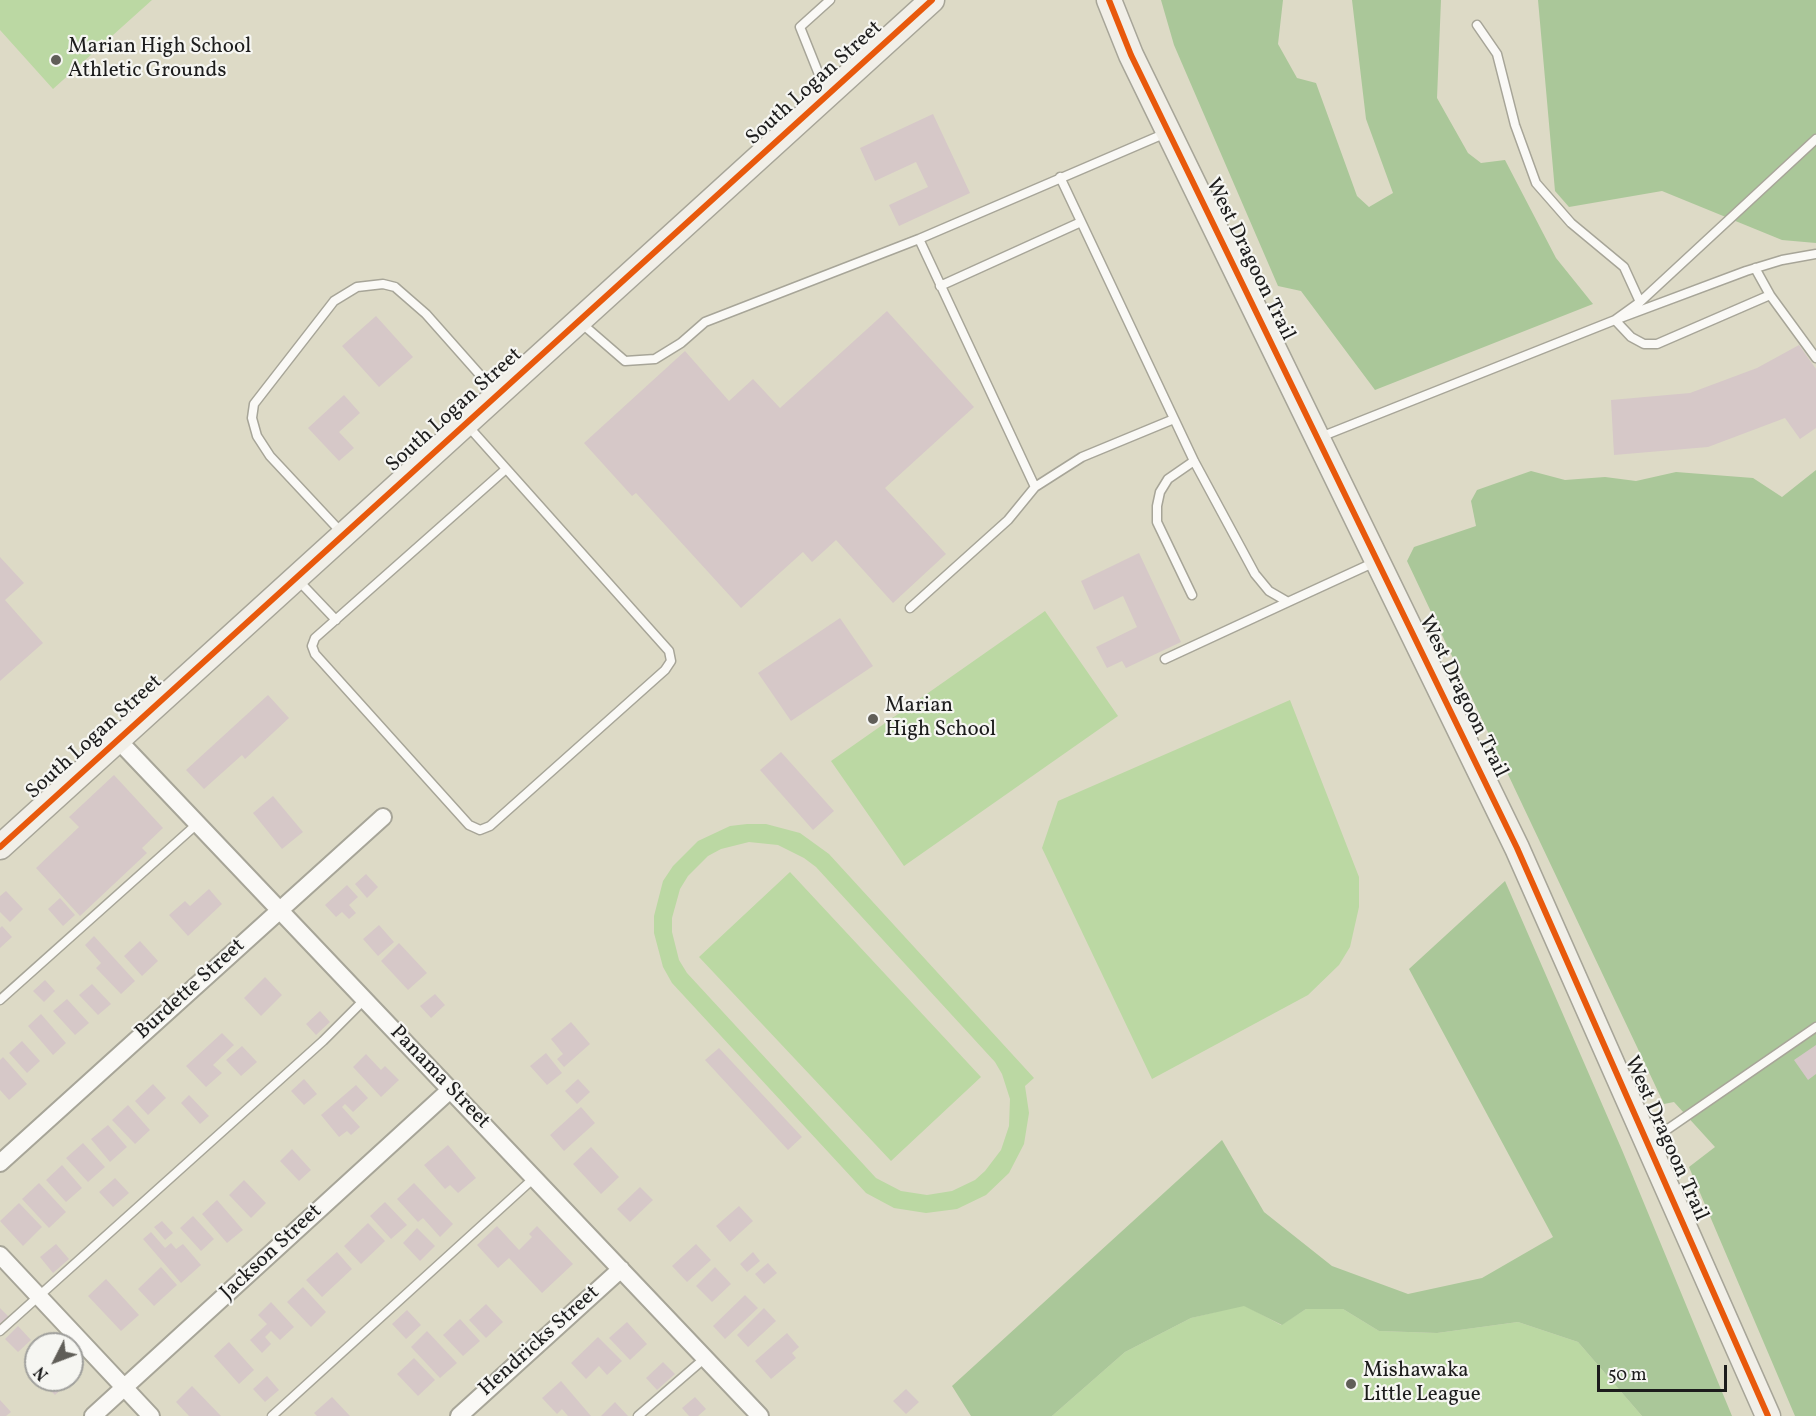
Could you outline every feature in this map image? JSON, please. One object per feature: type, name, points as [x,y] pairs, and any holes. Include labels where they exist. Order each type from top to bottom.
[{"type":"street","name":"South Logan Street","points":[[0,847],[932,0]]},
{"type":"street","name":"West Dragoon Trail","points":[[1109,0],[1131,55],[1517,848],[1768,1416]]},
{"type":"street","name":"Panama Street","points":[[118,740],[760,1416]]},
{"type":"street","name":"Burdette Street","points":[[0,1163],[384,817]]},
{"type":"street","name":"Jackson Street","points":[[93,1416],[450,1090]]},
{"type":"street","points":[[0,1256],[151,1416]]},
{"type":"street","name":"Hendricks Street","points":[[459,1416],[621,1269]]},
{"type":"lane","points":[[828,95],[800,27],[830,0]]},
{"type":"lane","points":[[1477,25],[1497,54],[1515,125],[1536,183],[1571,223],[1624,267],[1640,302]]},
{"type":"lane","points":[[579,321],[625,361],[655,359],[681,343],[705,322],[919,239],[1169,132]]},
{"type":"lane","points":[[1615,320],[1640,302],[1816,140]]},
{"type":"lane","points":[[1060,177],[1194,461],[1255,574],[1269,591],[1288,602]]},
{"type":"lane","points":[[940,286],[1081,222]]},
{"type":"lane","points":[[919,239],[1035,487]]},
{"type":"lane","points":[[1318,438],[1615,320],[1755,268],[1816,254]]},
{"type":"lane","points":[[1755,268],[1770,295],[1816,358]]},
{"type":"lane","points":[[344,535],[270,456],[256,436],[252,418],[254,404],[334,301],[357,287],[383,284],[395,287],[426,314],[497,395]]},
{"type":"lane","points":[[1615,320],[1631,337],[1644,344],[1657,344],[1770,295]]},
{"type":"lane","points":[[910,608],[1008,520],[1035,487],[1082,457],[1174,419]]},
{"type":"lane","points":[[466,424],[669,651],[671,661],[665,670],[490,826],[480,830],[469,825],[315,654],[312,646],[315,638],[506,469]]},
{"type":"lane","points":[[1192,595],[1157,522],[1156,506],[1160,492],[1168,479],[1194,461]]},
{"type":"lane","points":[[1165,659],[1377,561]]},
{"type":"lane","points":[[296,578],[336,620]]},
{"type":"lane","points":[[0,1000],[197,824]]},
{"type":"lane","points":[[0,1331],[323,1041],[364,1000]]},
{"type":"lane","points":[[1648,1142],[1816,1028]]},
{"type":"lane","points":[[272,1416],[534,1178]]},
{"type":"lane","points":[[638,1416],[705,1358]]},
{"type":"green space","name":"Marian High School Athletic Grounds","points":[[0,0],[152,0],[53,89],[0,30]]},
{"type":"green space","points":[[1161,0],[1283,0],[1278,44],[1297,78],[1316,83],[1357,196],[1369,207],[1393,193],[1366,119],[1352,0],[1441,0],[1437,98],[1468,153],[1481,163],[1505,160],[1556,258],[1593,304],[1375,390],[1301,291],[1278,286],[1174,45]]},
{"type":"green space","points":[[1538,0],[1816,0],[1816,243],[1782,240],[1662,191],[1569,207],[1555,191]]},
{"type":"green space","points":[[1816,470],[1816,1416],[1795,1416],[1689,1167],[1715,1147],[1674,1102],[1664,1104],[1407,561],[1414,547],[1476,526],[1471,501],[1477,490],[1531,471],[1565,480],[1605,477],[1636,481],[1676,472],[1753,478],[1782,497]]},
{"type":"green space","points":[[1045,611],[1118,716],[904,866],[831,761]]},
{"type":"green space","points":[[1290,700],[1359,877],[1359,907],[1350,947],[1339,965],[1308,995],[1152,1079],[1042,848],[1058,801]]},
{"type":"green space","points":[[766,824],[800,833],[829,854],[1034,1078],[1025,1086],[1029,1113],[1024,1144],[1009,1173],[986,1195],[957,1209],[926,1213],[894,1208],[866,1193],[672,983],[663,967],[654,933],[654,916],[663,881],[673,866],[698,841],[730,826]],"holes":[[[749,842],[778,845],[816,867],[995,1062],[1002,1074],[1010,1099],[1009,1126],[1001,1150],[975,1180],[952,1191],[927,1195],[901,1191],[876,1178],[687,973],[679,960],[672,932],[672,918],[680,889],[688,876],[708,856],[721,849]]]},
{"type":"green space","points":[[790,872],[981,1077],[891,1161],[699,957]]},
{"type":"green space","points":[[1505,881],[1622,1150],[1732,1416],[1642,1416],[1578,1342],[1518,1322],[1437,1333],[1379,1331],[1343,1309],[1306,1309],[1282,1325],[1244,1306],[1191,1318],[1125,1352],[1052,1416],[971,1416],[952,1386],[1222,1140],[1264,1212],[1332,1266],[1408,1294],[1482,1278],[1553,1237],[1409,969]]},
{"type":"green space","name":"Mishawaka Little League","points":[[1244,1305],[1281,1325],[1306,1309],[1343,1309],[1379,1331],[1437,1333],[1518,1322],[1578,1342],[1642,1416],[1052,1416],[1125,1352],[1191,1318]]},
{"type":"building","points":[[933,114],[970,193],[899,226],[889,205],[928,187],[916,162],[875,181],[860,148]]},
{"type":"building","points":[[887,311],[974,407],[885,488],[946,554],[893,603],[836,540],[812,562],[803,552],[741,608],[636,493],[632,496],[584,443],[685,351],[729,401],[753,379],[780,408]]},
{"type":"building","points":[[376,316],[413,357],[379,387],[342,346]]},
{"type":"building","points":[[1799,345],[1816,369],[1816,428],[1800,439],[1785,418],[1708,447],[1614,455],[1611,400],[1690,393],[1757,368]]},
{"type":"building","points":[[344,395],[360,413],[339,432],[354,448],[339,461],[308,428]]},
{"type":"building","points":[[1139,553],[1181,642],[1126,668],[1122,661],[1107,668],[1096,647],[1137,627],[1123,596],[1094,610],[1081,581]]},
{"type":"building","points":[[0,557],[24,583],[5,600],[43,643],[0,681]]},
{"type":"building","points":[[840,618],[873,666],[791,721],[758,673]]},
{"type":"building","points":[[268,695],[289,718],[245,759],[242,755],[204,789],[186,770]]},
{"type":"building","points":[[781,752],[834,811],[813,830],[760,770]]},
{"type":"building","points":[[114,775],[163,828],[142,848],[147,853],[80,916],[36,868],[79,827],[69,817]]},
{"type":"building","points":[[273,796],[303,832],[282,849],[253,813]]},
{"type":"building","points":[[366,874],[378,887],[367,898],[355,884]]},
{"type":"building","points":[[347,885],[358,897],[349,905],[356,913],[349,919],[342,912],[336,917],[325,905]]},
{"type":"building","points":[[209,889],[222,904],[188,936],[169,915],[185,901],[190,906]]},
{"type":"building","points":[[6,891],[23,909],[10,922],[0,912],[0,896]]},
{"type":"building","points":[[60,898],[75,915],[63,926],[48,909]]},
{"type":"building","points":[[379,925],[394,942],[378,956],[363,939]]},
{"type":"building","points":[[2,926],[12,937],[0,948],[0,928]]},
{"type":"building","points":[[94,936],[135,981],[121,994],[96,968],[101,963],[85,945]]},
{"type":"building","points":[[140,941],[158,961],[142,976],[124,956]]},
{"type":"building","points":[[399,943],[427,973],[408,990],[381,961]]},
{"type":"building","points":[[265,977],[282,995],[261,1016],[244,998]]},
{"type":"building","points":[[45,980],[55,991],[44,1002],[33,991]]},
{"type":"building","points":[[92,984],[111,1004],[98,1015],[79,995]]},
{"type":"building","points":[[435,994],[445,1005],[431,1018],[420,1006]]},
{"type":"building","points":[[67,999],[89,1023],[75,1035],[53,1011]]},
{"type":"building","points":[[320,1011],[330,1022],[316,1035],[306,1024]]},
{"type":"building","points":[[41,1014],[66,1043],[53,1055],[28,1026]]},
{"type":"building","points":[[571,1022],[590,1044],[564,1067],[557,1059],[563,1054],[551,1039]]},
{"type":"building","points":[[222,1033],[234,1045],[213,1065],[222,1073],[206,1087],[186,1066]]},
{"type":"building","points":[[22,1041],[40,1061],[27,1073],[9,1053]]},
{"type":"building","points":[[1816,1045],[1816,1074],[1808,1080],[1794,1060]]},
{"type":"building","points":[[242,1046],[257,1062],[241,1076],[226,1060]]},
{"type":"building","points":[[719,1048],[802,1137],[788,1150],[705,1060]]},
{"type":"building","points":[[546,1053],[562,1073],[547,1085],[530,1066]]},
{"type":"building","points":[[366,1054],[381,1070],[385,1066],[399,1080],[381,1097],[353,1067]]},
{"type":"building","points":[[3,1057],[27,1084],[9,1100],[0,1090],[0,1060]]},
{"type":"building","points":[[304,1079],[317,1094],[304,1105],[291,1091]]},
{"type":"building","points":[[578,1079],[590,1092],[577,1104],[565,1091]]},
{"type":"building","points":[[153,1084],[166,1098],[148,1115],[135,1101]]},
{"type":"building","points":[[356,1085],[368,1098],[353,1112],[345,1104],[342,1107],[360,1127],[351,1135],[347,1131],[339,1137],[321,1115]]},
{"type":"building","points":[[189,1095],[209,1116],[200,1124],[181,1103]]},
{"type":"building","points":[[128,1105],[150,1130],[135,1144],[112,1120]]},
{"type":"building","points":[[581,1107],[595,1123],[564,1151],[550,1135]]},
{"type":"building","points":[[108,1125],[127,1147],[110,1162],[91,1139]]},
{"type":"building","points":[[83,1143],[105,1167],[88,1182],[66,1158]]},
{"type":"building","points":[[448,1145],[476,1178],[458,1193],[450,1185],[445,1189],[424,1165]]},
{"type":"building","points":[[591,1147],[619,1177],[601,1194],[573,1164]]},
{"type":"building","points":[[292,1149],[311,1170],[299,1181],[280,1161]]},
{"type":"building","points":[[62,1165],[82,1188],[66,1202],[46,1180]]},
{"type":"building","points":[[115,1178],[129,1193],[113,1207],[99,1192]]},
{"type":"building","points":[[244,1180],[266,1203],[251,1218],[229,1195]]},
{"type":"building","points":[[39,1183],[66,1212],[49,1228],[22,1199]]},
{"type":"building","points":[[414,1183],[453,1224],[440,1237],[423,1218],[418,1222],[397,1199]]},
{"type":"building","points":[[640,1187],[653,1200],[630,1222],[617,1209]]},
{"type":"building","points":[[217,1200],[243,1230],[227,1243],[202,1214]]},
{"type":"building","points":[[385,1202],[407,1225],[391,1239],[370,1216]]},
{"type":"building","points":[[19,1203],[42,1227],[23,1246],[0,1221]]},
{"type":"building","points":[[739,1206],[753,1221],[730,1242],[716,1226]]},
{"type":"building","points":[[193,1216],[214,1239],[201,1251],[180,1228]]},
{"type":"building","points":[[162,1221],[173,1233],[165,1240],[154,1227]]},
{"type":"building","points":[[368,1223],[385,1241],[361,1264],[344,1246]]},
{"type":"building","points":[[497,1226],[519,1250],[532,1237],[529,1234],[537,1226],[573,1264],[542,1293],[509,1258],[498,1268],[477,1245]]},
{"type":"building","points":[[417,1228],[435,1246],[420,1261],[403,1243]]},
{"type":"building","points":[[151,1232],[165,1248],[171,1243],[176,1249],[183,1244],[201,1265],[181,1283],[143,1239]]},
{"type":"building","points":[[56,1244],[69,1259],[53,1273],[40,1257]]},
{"type":"building","points":[[696,1244],[711,1260],[687,1282],[672,1266]]},
{"type":"building","points":[[337,1252],[352,1269],[322,1297],[306,1280]]},
{"type":"building","points":[[753,1252],[760,1261],[747,1272],[740,1264]]},
{"type":"building","points":[[768,1263],[777,1273],[764,1284],[755,1274]]},
{"type":"building","points":[[161,1267],[177,1285],[154,1306],[138,1289]]},
{"type":"building","points":[[715,1267],[731,1284],[712,1302],[696,1286]]},
{"type":"building","points":[[106,1279],[139,1315],[121,1331],[88,1296]]},
{"type":"building","points":[[303,1287],[326,1312],[311,1327],[287,1302]]},
{"type":"building","points":[[745,1295],[758,1308],[725,1339],[713,1326]]},
{"type":"building","points":[[271,1302],[294,1327],[280,1340],[271,1331],[265,1337],[271,1344],[262,1353],[250,1340],[267,1324],[258,1315]]},
{"type":"building","points":[[486,1304],[503,1322],[486,1338],[469,1320]]},
{"type":"building","points":[[0,1308],[9,1317],[0,1325]]},
{"type":"building","points":[[764,1308],[776,1321],[748,1347],[737,1335]]},
{"type":"building","points":[[407,1310],[421,1325],[406,1339],[392,1324]]},
{"type":"building","points":[[460,1319],[480,1341],[463,1356],[443,1335]]},
{"type":"building","points":[[627,1322],[647,1344],[630,1360],[609,1338]]},
{"type":"building","points":[[18,1326],[24,1332],[24,1346],[18,1352],[5,1339]]},
{"type":"building","points":[[427,1331],[457,1363],[440,1378],[411,1347]]},
{"type":"building","points":[[787,1333],[799,1347],[792,1353],[796,1358],[771,1379],[755,1361]]},
{"type":"building","points":[[598,1337],[622,1361],[607,1375],[599,1366],[586,1379],[571,1363]]},
{"type":"building","points":[[229,1342],[254,1370],[239,1384],[214,1356]]},
{"type":"building","points":[[414,1358],[435,1380],[418,1396],[397,1374]]},
{"type":"building","points":[[663,1362],[675,1374],[657,1390],[646,1378]]},
{"type":"building","points":[[267,1376],[279,1390],[265,1402],[253,1389]]},
{"type":"building","points":[[561,1381],[591,1416],[568,1416],[562,1409],[557,1414],[542,1398]]},
{"type":"building","points":[[192,1386],[221,1416],[189,1416],[176,1402]]},
{"type":"building","points":[[906,1389],[919,1402],[906,1414],[893,1401]]},
{"type":"building","points":[[332,1397],[350,1416],[317,1416],[314,1413]]},
{"type":"building","points":[[695,1397],[706,1409],[698,1416],[689,1416],[682,1408]]},
{"type":"building","points":[[0,1400],[11,1412],[6,1416],[0,1416]]},
{"type":"building","points":[[615,1402],[628,1416],[601,1416]]},
{"type":"cycle path","points":[[0,847],[932,0]]},
{"type":"cycle path","points":[[1109,0],[1131,55],[1517,848],[1768,1416]]},
{"type":"place","name":"Marian High School Athletic Grounds","points":[[56,60]]},
{"type":"place","name":"Marian High School","points":[[873,719]]},
{"type":"place","name":"Mishawaka Little League","points":[[1351,1384]]}]
